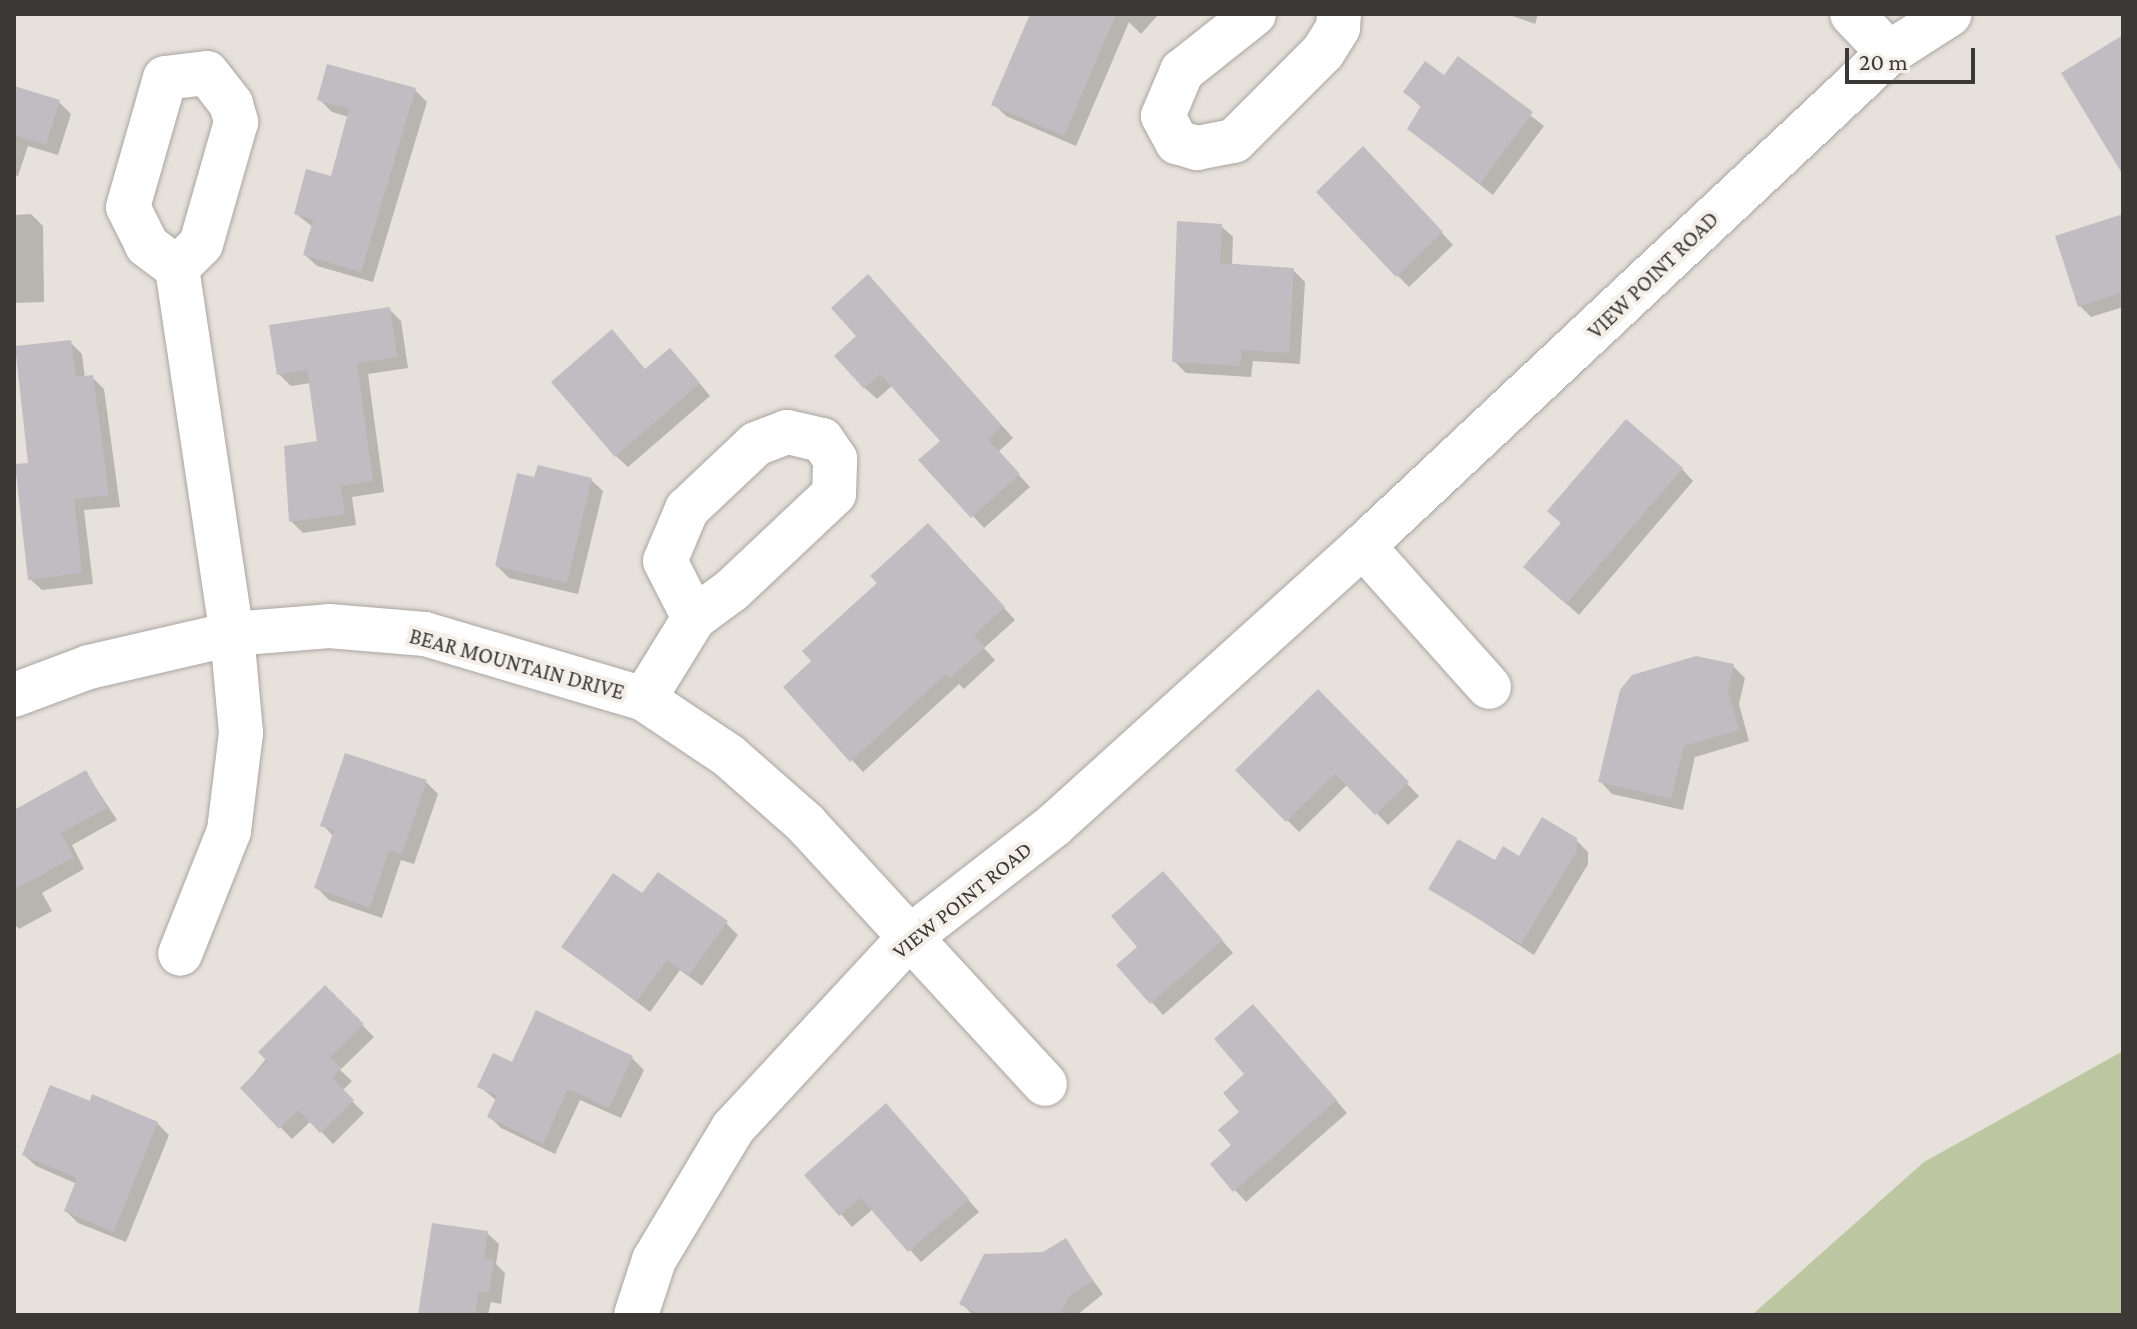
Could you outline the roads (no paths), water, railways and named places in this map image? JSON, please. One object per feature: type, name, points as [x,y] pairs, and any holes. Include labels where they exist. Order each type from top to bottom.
[{"type":"street","points":[[1254,14],[1182,71],[1163,116],[1177,142],[1197,148],[1234,141],[1323,52],[1338,28],[1339,14]]},
{"type":"street","points":[[1852,14],[1889,53]]},
{"type":"street","name":"VIEW POINT ROAD","points":[[636,1315],[654,1260],[733,1128],[910,937],[1053,826],[1363,546],[1889,53],[1950,14]]},
{"type":"street","points":[[177,268],[232,634],[241,733],[229,831],[180,954]]},
{"type":"street","points":[[1363,546],[1489,687]]},
{"type":"street","name":"BEAR MOUNTAIN DRIVE","points":[[644,699],[694,618]]},
{"type":"street","name":"BEAR MOUNTAIN DRIVE","points":[[14,695],[89,667],[232,634],[329,626],[425,634],[644,699],[729,756],[806,824],[1045,1084]]}]
